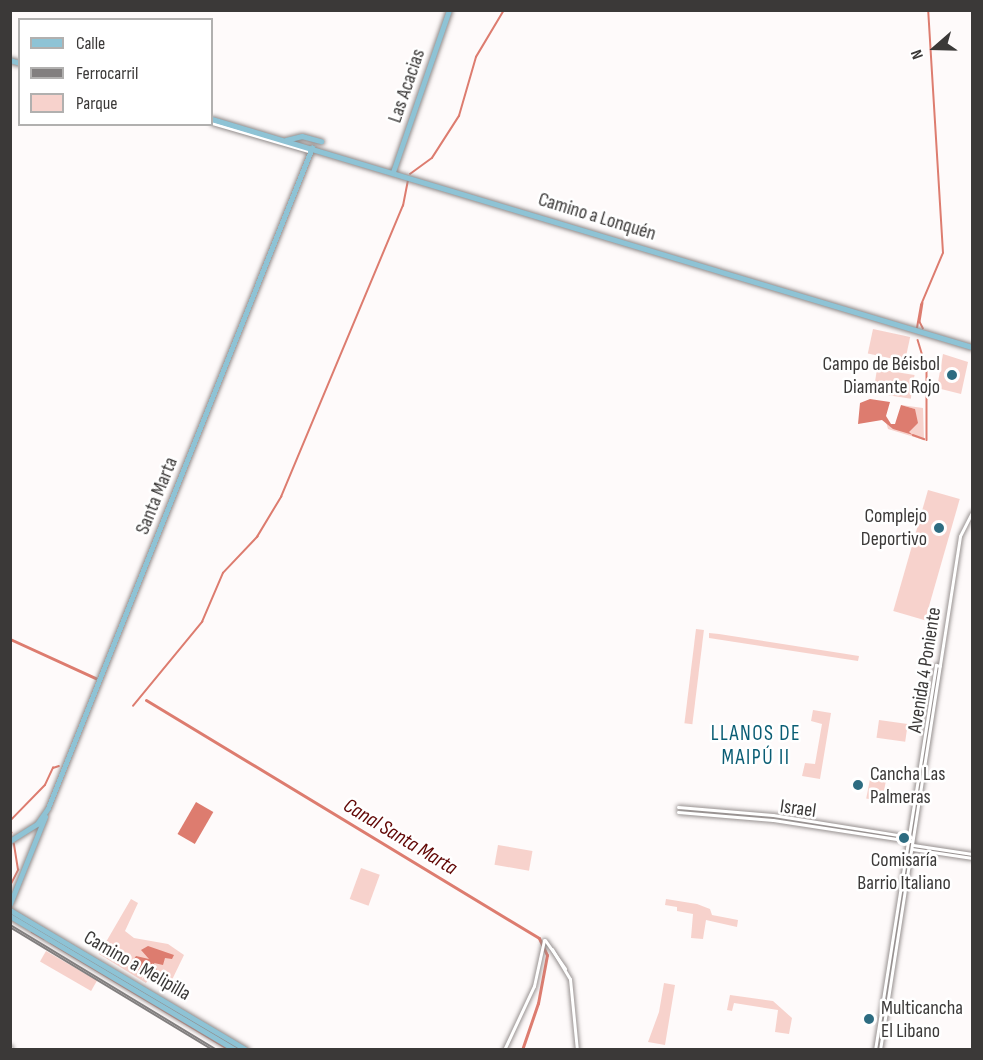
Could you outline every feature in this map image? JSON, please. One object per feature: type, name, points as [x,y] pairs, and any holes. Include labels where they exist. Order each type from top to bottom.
[{"type":"main road","name":"Las Acacias","points":[[393,172],[449,10]]},
{"type":"main road","name":"Camino a Lonquén","points":[[213,118],[311,150],[393,172],[972,347]]},
{"type":"main road","points":[[285,140],[302,136],[321,141]]},
{"type":"main road","name":"Santa Marta","points":[[10,839],[22,835],[48,808],[311,150]]},
{"type":"main road","points":[[10,904],[48,808]]},
{"type":"main road","name":"Camino a Melipilla","points":[[10,910],[220,1037],[236,1050]]},
{"type":"main road","name":"Camino a Melipilla","points":[[10,917],[220,1037],[247,1050]]},
{"type":"street","name":"Camino a Lonquén","points":[[213,123],[311,150]]},
{"type":"street","name":"Avenida 4 Poniente","points":[[880,1050],[938,665],[960,536],[972,512]]},
{"type":"street","name":"Israel","points":[[678,810],[912,839]]},
{"type":"street","name":"Avenida 4 Poniente","points":[[875,1050],[911,847]]},
{"type":"street","points":[[911,847],[972,854]]},
{"type":"street","points":[[946,852],[972,858]]},
{"type":"street","points":[[504,1050],[531,995],[544,943],[552,949],[568,972],[577,1050]]},
{"type":"green space","points":[[873,329],[910,337],[905,361],[868,353]]},
{"type":"green space","name":"Campo de Béisbol Diamante Rojo","points":[[943,354],[968,362],[961,394],[937,388]]},
{"type":"green space","points":[[877,369],[915,375],[911,399],[873,393]]},
{"type":"green space","points":[[901,405],[923,408],[924,440],[888,429],[886,422],[909,432],[915,409]]},
{"type":"green space","name":"Complejo Deportivo","points":[[928,490],[960,499],[925,620],[893,611]]},
{"type":"green space","points":[[696,629],[704,630],[692,724],[684,723]]},
{"type":"green space","points":[[709,633],[859,656],[858,661],[709,638]]},
{"type":"green space","points":[[813,710],[831,713],[820,779],[802,776],[805,763],[815,764],[822,724],[811,721]]},
{"type":"green space","points":[[879,720],[908,724],[905,742],[876,738]]},
{"type":"green space","points":[[871,774],[887,777],[882,802],[866,799]]},
{"type":"green space","points":[[498,845],[532,851],[529,871],[495,865]]},
{"type":"green space","points":[[361,868],[380,875],[369,906],[350,899]]},
{"type":"green space","points":[[131,899],[138,903],[125,931],[134,938],[168,944],[184,955],[170,984],[152,973],[146,983],[99,954]]},
{"type":"green space","points":[[666,899],[697,904],[710,909],[712,915],[738,920],[737,927],[706,920],[703,939],[691,938],[693,914],[677,911],[677,907],[665,905]]},
{"type":"green space","points":[[46,951],[97,980],[91,991],[40,961]]},
{"type":"green space","points":[[664,983],[675,985],[665,1045],[648,1042],[659,1012]]},
{"type":"green space","points":[[730,995],[773,1001],[792,1018],[789,1034],[775,1032],[778,1010],[734,1003],[732,1011],[727,1010]]},
{"type":"shaded area","points":[[870,399],[890,402],[886,416],[891,424],[895,424],[901,405],[915,409],[918,423],[909,432],[913,435],[893,429],[882,420],[858,424],[860,403]]},
{"type":"shaded area","points":[[196,802],[213,812],[195,844],[178,834]]},
{"type":"shaded area","points":[[148,946],[174,955],[172,959],[165,958],[163,965],[154,963],[160,977],[138,970],[131,963],[136,956],[149,959],[141,950]]},
{"type":"waterway","points":[[410,174],[432,158],[459,116],[476,57],[504,10]]},
{"type":"waterway","points":[[917,328],[921,305],[943,253],[928,10]]},
{"type":"waterway","points":[[133,706],[202,622],[223,573],[257,537],[281,497],[403,206],[408,180]]},
{"type":"waterway","points":[[923,303],[920,322],[923,328]]},
{"type":"waterway","points":[[918,340],[927,370],[927,440]]},
{"type":"waterway","points":[[913,435],[924,439]]},
{"type":"waterway","name":"Canal Santa Marta","points":[[10,639],[95,678]]},
{"type":"waterway","name":"Canal Santa Marta","points":[[146,700],[539,938],[547,955],[538,1003],[522,1050]]},
{"type":"waterway","points":[[10,821],[45,785],[53,768],[59,766]]},
{"type":"waterway","points":[[10,828],[12,833]]},
{"type":"waterway","points":[[10,886],[18,870],[14,844]]},
{"type":"waterway","points":[[32,932],[44,939]]},
{"type":"waterway","points":[[51,943],[230,1050]]},
{"type":"railway","points":[[10,926],[215,1050]]},
{"type":"place","name":"Campo de Béisbol Diamante Rojo","points":[[952,375]]},
{"type":"place","name":"Complejo Deportivo","points":[[939,528]]},
{"type":"place","name":"Cancha Las Palmeras","points":[[858,785]]},
{"type":"place","name":"Comisaría Barrio Italiano","points":[[904,838]]},
{"type":"place","name":"Multicancha El Libano","points":[[869,1019]]},
{"type":"district","name":"LLANOS DE MAIPÚ II","points":[[756,746]]}]
